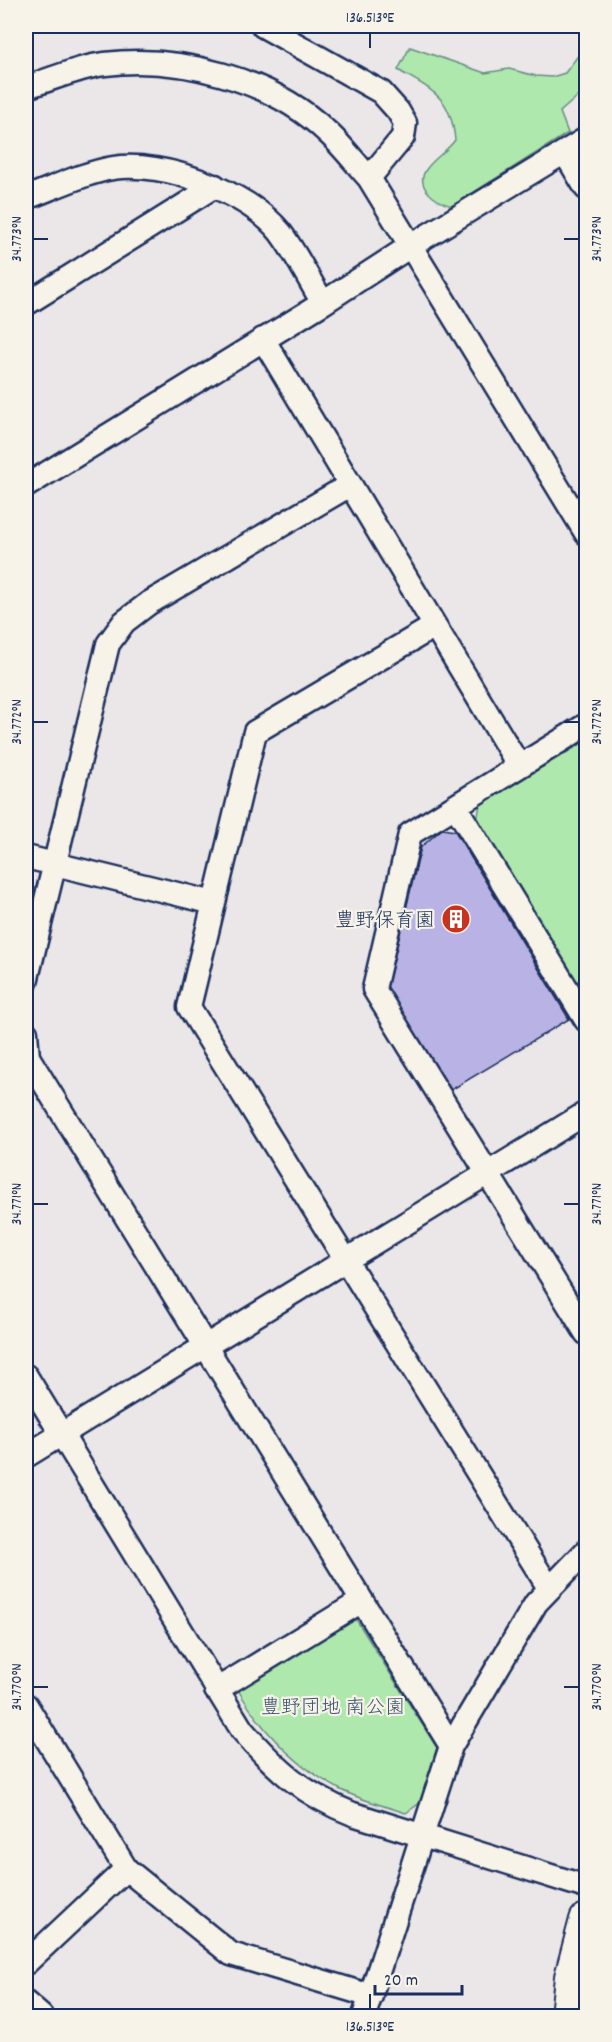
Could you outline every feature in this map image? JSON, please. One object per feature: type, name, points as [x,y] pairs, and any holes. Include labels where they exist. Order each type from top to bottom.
[{"type":"street","points":[[263,26],[381,92],[398,111],[405,123],[403,137],[369,178]]},
{"type":"street","points":[[26,87],[102,64],[140,62],[222,74],[261,88],[326,130],[369,178],[586,533]]},
{"type":"street","points":[[26,486],[586,139]]},
{"type":"street","points":[[565,153],[586,188]]},
{"type":"street","points":[[26,198],[113,168],[152,169],[215,186],[256,210],[279,231],[323,303]]},
{"type":"street","points":[[26,303],[215,186]]},
{"type":"street","points":[[263,339],[519,766]]},
{"type":"street","points":[[26,982],[108,644],[124,622],[149,603],[350,485]]},
{"type":"street","points":[[434,627],[255,732],[189,1007],[345,1262],[549,1587]]},
{"type":"street","points":[[586,725],[410,834],[374,989],[586,1333]]},
{"type":"street","points":[[456,807],[586,1020]]},
{"type":"street","points":[[26,857],[214,903]]},
{"type":"street","points":[[26,1033],[28,1057],[360,1602],[451,1746]]},
{"type":"street","points":[[26,1456],[586,1113]]},
{"type":"street","points":[[26,1376],[216,1690],[242,1730],[276,1768],[332,1806],[586,1887]]},
{"type":"street","points":[[26,1705],[126,1869],[231,1954],[367,2006],[424,1837],[451,1746],[536,1603],[586,1551]]},
{"type":"street","points":[[216,1690],[360,1602]]},
{"type":"street","points":[[26,1963],[126,1869]]},
{"type":"street","points":[[567,2016],[579,1980],[586,1920]]},
{"type":"street","points":[[26,2004],[41,2016]]},
{"type":"green space","points":[[586,45],[586,89],[560,112],[568,133],[452,206],[439,201],[428,192],[424,187],[424,174],[431,163],[455,140],[449,113],[438,96],[398,70],[410,47],[485,73],[509,69],[536,76],[552,77],[565,73]]},
{"type":"green space","points":[[586,741],[586,997],[477,822],[480,804]]},
{"type":"green space","name":"豊野団地 南公園","points":[[354,1616],[437,1748],[421,1802],[406,1813],[349,1794],[324,1781],[294,1759],[257,1719],[237,1688]]},
{"type":"building","name":"豊野保育園","points":[[442,829],[455,831],[569,1019],[451,1090],[386,991],[421,847]]},
{"type":"place","name":"豊野保育園","points":[[456,919]]}]
